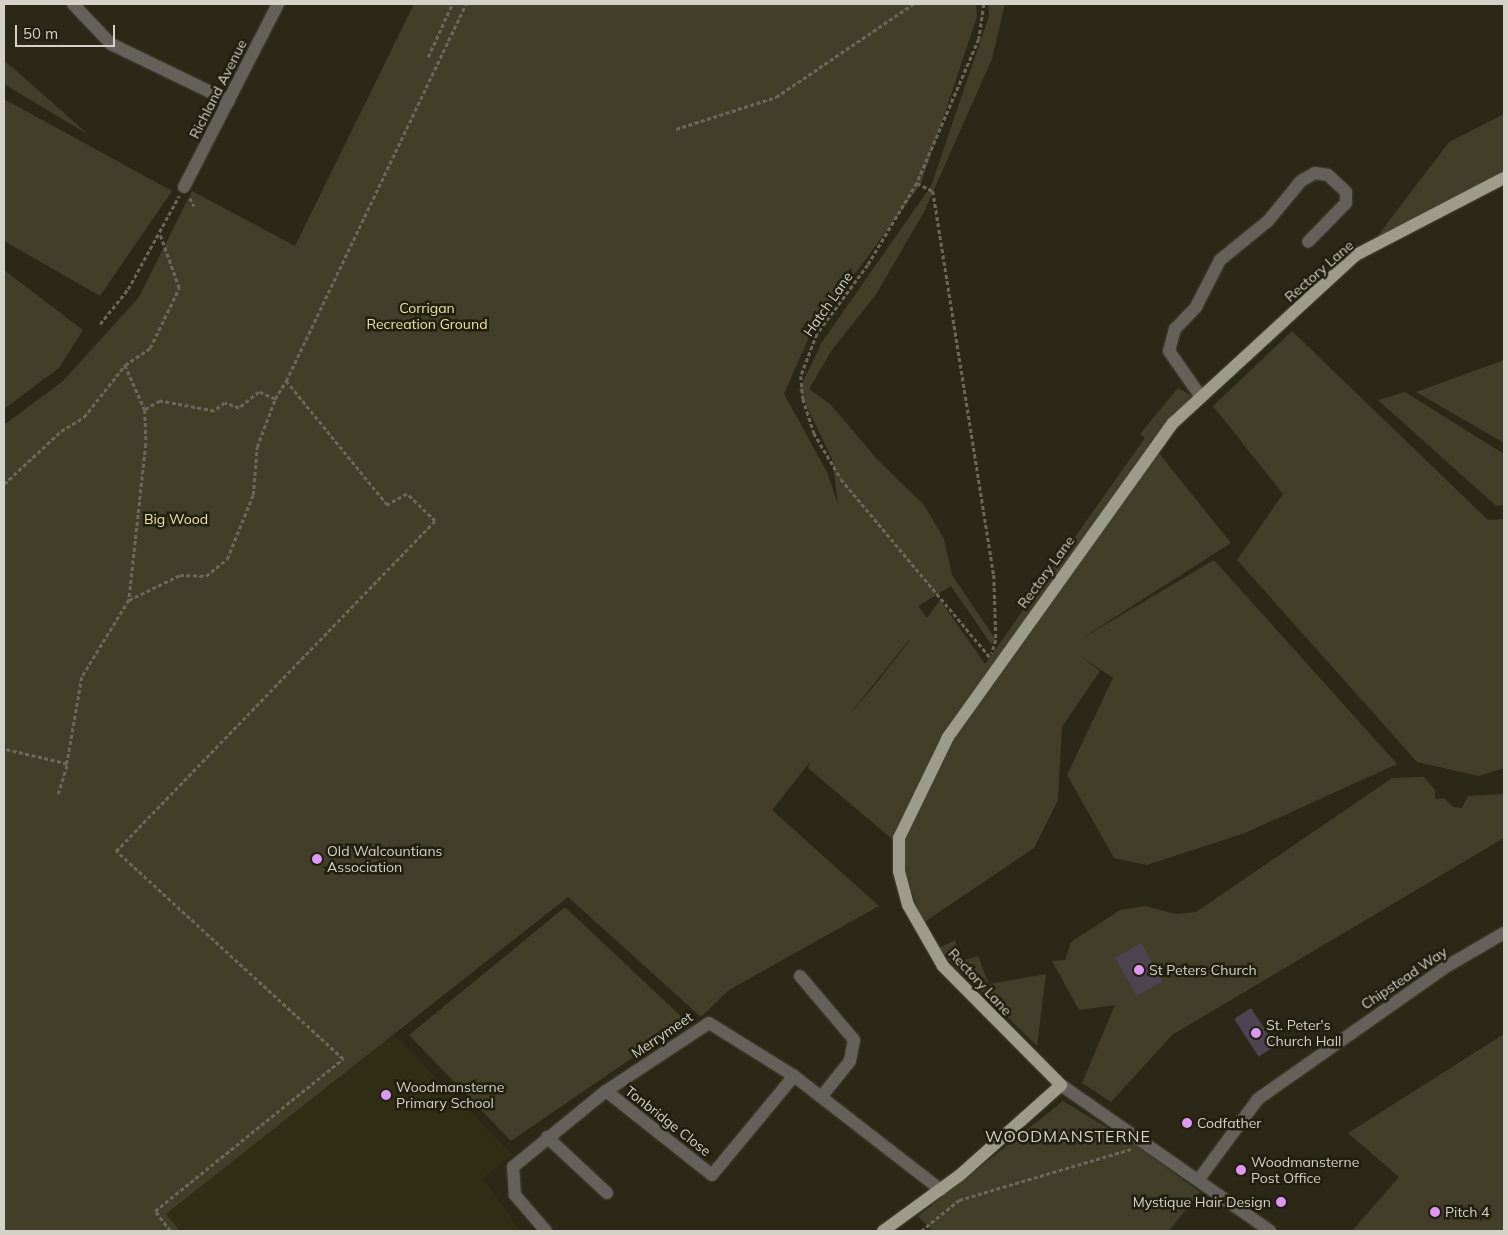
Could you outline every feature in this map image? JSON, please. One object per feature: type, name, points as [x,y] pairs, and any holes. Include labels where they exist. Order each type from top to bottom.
[{"type":"main road","name":"Rectory Lane","points":[[1061,1085],[932,952],[908,905],[899,871],[899,838],[917,793],[994,661],[1172,423],[1356,256],[1504,178]]},
{"type":"main road","points":[[883,1231],[942,1190],[1061,1085]]},
{"type":"street","points":[[73,4],[112,44],[229,101]]},
{"type":"street","name":"Richland Avenue","points":[[184,187],[278,4]]},
{"type":"street","points":[[1201,397],[1169,351],[1175,329],[1196,307],[1220,260],[1268,221],[1301,180],[1315,173],[1328,174],[1346,192],[1346,203],[1308,242]]},
{"type":"street","name":"Chipstead Way","points":[[1199,1179],[1258,1099],[1449,965],[1504,933]]},
{"type":"street","points":[[800,976],[854,1040],[850,1061],[822,1096]]},
{"type":"street","name":"Merrymeet","points":[[546,1231],[515,1195],[511,1183],[513,1167],[547,1137],[606,1091],[709,1023],[794,1076],[822,1096],[942,1190]]},
{"type":"street","name":"Tonbridge Close","points":[[606,1091],[711,1180],[794,1076]]},
{"type":"street","points":[[1061,1085],[1149,1144],[1270,1231]]},
{"type":"street","points":[[547,1137],[607,1194]]},
{"type":"path","points":[[428,57],[452,4]]},
{"type":"path","points":[[129,600],[180,575],[206,576],[227,559],[253,495],[257,448],[275,399],[286,381],[466,4]]},
{"type":"path","points":[[676,129],[776,96],[913,4]]},
{"type":"path","name":"Hatch Lane","points":[[984,4],[979,39],[917,183],[868,266],[816,334],[803,360],[803,400],[814,433],[841,480],[994,661]]},
{"type":"path","points":[[917,183],[933,191],[994,575],[996,640],[994,661]]},
{"type":"path","points":[[100,324],[160,235],[184,187]]},
{"type":"path","points":[[4,484],[60,431],[84,417],[125,365],[150,348],[179,288],[160,235]]},
{"type":"path","points":[[58,794],[67,764],[82,677],[129,600],[146,444],[145,410],[125,365]]},
{"type":"path","points":[[170,1231],[154,1211],[343,1059],[116,851],[435,521],[407,494],[386,505],[286,381]]},
{"type":"path","points":[[145,410],[160,401],[214,411],[225,403],[239,408],[259,392],[275,399]]},
{"type":"path","points":[[4,749],[67,764]]},
{"type":"path","points":[[921,1231],[959,1200],[1149,1144]]},
{"type":"shaded area","name":"Woodmansterne Primary School","points":[[394,1035],[513,1155],[483,1178],[520,1231],[180,1231],[166,1214]]},
{"type":"green space","points":[[414,4],[976,4],[977,17],[921,184],[810,335],[784,394],[827,472],[838,504],[832,459],[799,390],[822,342],[931,186],[989,16],[988,4],[1005,4],[992,59],[924,212],[875,296],[832,350],[809,389],[831,405],[877,459],[924,505],[944,539],[952,575],[996,640],[991,644],[951,586],[918,606],[927,618],[940,600],[985,664],[1145,438],[1140,434],[1178,388],[1192,396],[1150,442],[1231,543],[1079,640],[1214,560],[1397,764],[1245,833],[1147,865],[1114,858],[1067,775],[1113,678],[1083,658],[1100,671],[1062,727],[1058,800],[1034,848],[923,923],[892,839],[808,768],[810,762],[772,810],[879,906],[729,990],[701,1017],[568,897],[166,1214],[180,1231],[4,1231],[4,425],[63,381],[139,297],[192,191],[295,246]],"holes":[[[910,640],[875,685],[849,715]]]},
{"type":"green space","points":[[4,60],[89,135],[4,84]]},
{"type":"green space","points":[[4,99],[172,191],[100,296],[4,241]]},
{"type":"green space","points":[[1504,114],[1504,171],[1376,238],[1449,142]]},
{"type":"green space","points":[[4,270],[83,330],[59,368],[4,409]]},
{"type":"green space","points":[[1292,331],[1488,520],[1504,519],[1504,768],[1479,776],[1417,762],[1237,560],[1283,494],[1213,406]]},
{"type":"green space","points":[[1504,360],[1504,443],[1416,392]]},
{"type":"green space","points":[[1405,392],[1504,454],[1504,505],[1496,506],[1378,400]]},
{"type":"green space","points":[[1424,777],[1435,790],[1435,799],[1444,798],[1453,807],[1462,808],[1468,796],[1504,794],[1504,838],[1172,1035],[1111,1102],[1082,1083],[1115,1005],[1079,1010],[1052,961],[1065,960],[1071,942],[1120,910],[1145,906],[1176,914],[1196,912],[1392,778]]},
{"type":"green space","points":[[565,907],[686,1021],[511,1141],[409,1035]]},
{"type":"green space","points":[[955,940],[961,961],[978,956],[989,984],[1046,974],[1037,1046],[937,949]]},
{"type":"green space","points":[[1504,1034],[1504,1231],[1352,1231],[1399,1177],[1348,1133]]},
{"type":"green space","points":[[1063,1101],[1131,1142],[1200,1192],[1169,1231],[932,1231],[918,1216]]},
{"type":"building","name":"St Peters Church","points":[[1141,943],[1163,981],[1137,996],[1115,958]]},
{"type":"building","name":"St. Peter's Church Hall","points":[[1251,1008],[1276,1046],[1259,1057],[1234,1019]]},
{"type":"place","name":"Old Walcountians Association","points":[[317,859]]},
{"type":"place","name":"St Peters Church","points":[[1139,970]]},
{"type":"place","name":"St. Peter's Church Hall","points":[[1256,1033]]},
{"type":"place","name":"Woodmansterne Primary School","points":[[386,1095]]},
{"type":"place","name":"Codfather","points":[[1187,1123]]},
{"type":"place","name":"Woodmansterne Post Office","points":[[1241,1170]]},
{"type":"place","name":"Mystique Hair Design","points":[[1281,1202]]},
{"type":"place","name":"Pitch 4","points":[[1435,1212]]},
{"type":"district","name":"WOODMANSTERNE","points":[[1068,1136]]},
{"type":"park label","name":"Corrigan Recreation Ground","points":[[427,316]]},
{"type":"park label","name":"Big Wood","points":[[176,519]]}]
